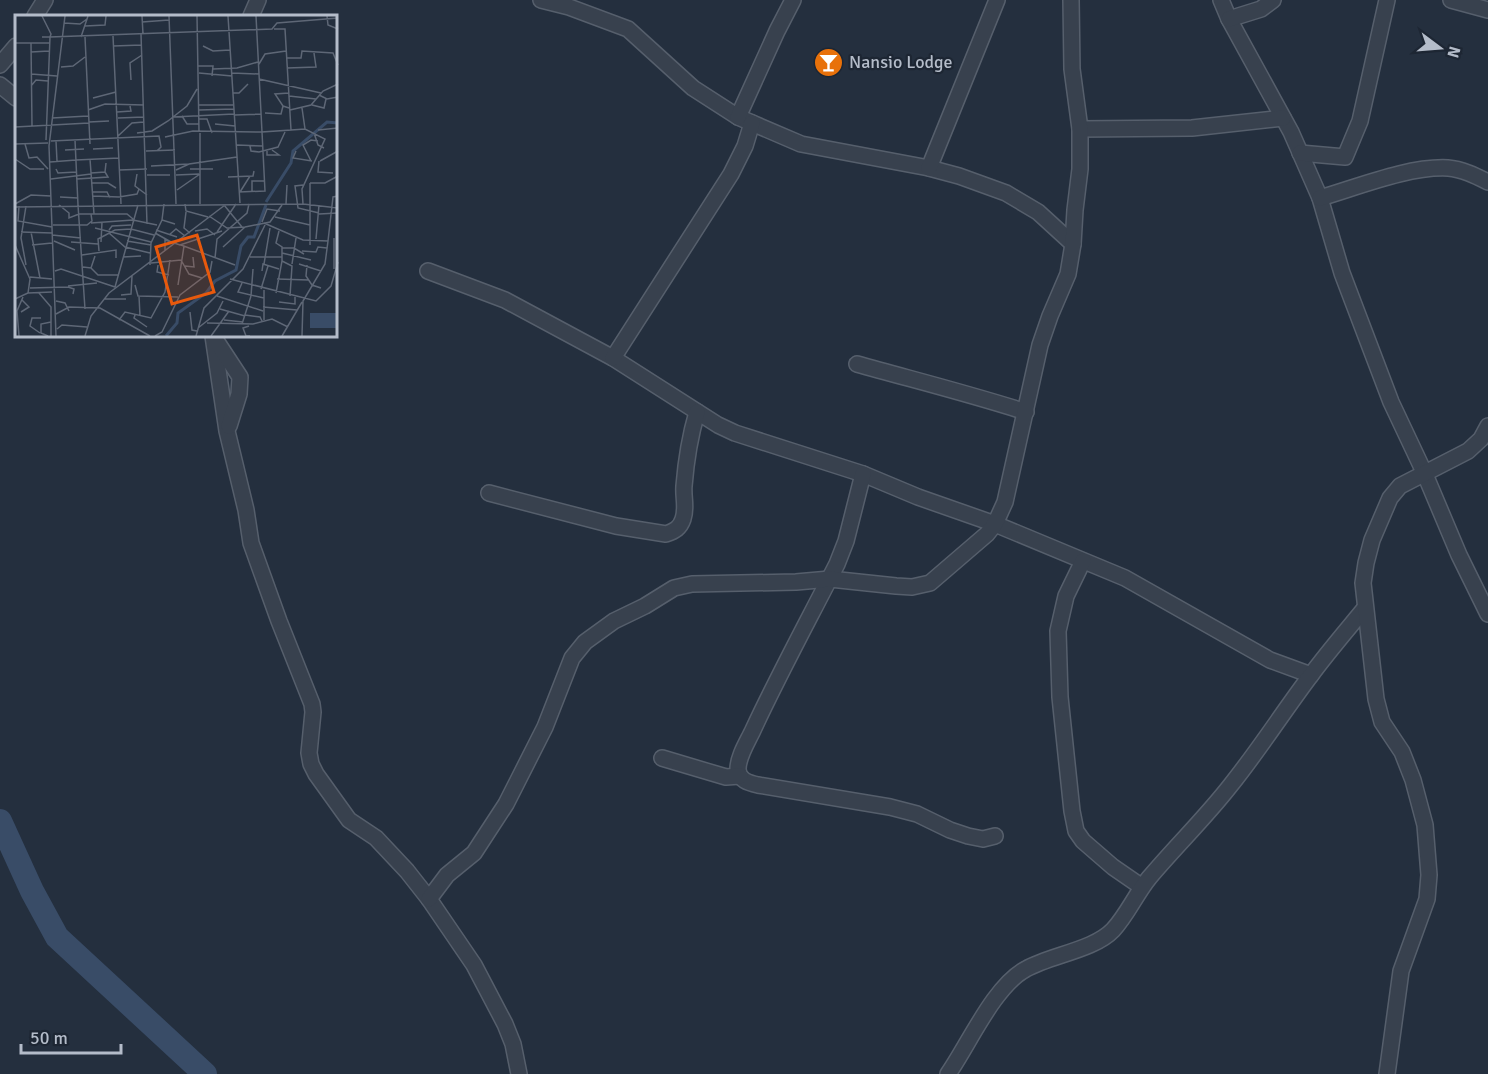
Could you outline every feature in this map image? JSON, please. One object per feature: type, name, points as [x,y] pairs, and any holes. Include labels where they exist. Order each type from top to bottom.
[{"type":"street","points":[[36,15],[45,0]]},
{"type":"street","points":[[251,15],[258,0]]},
{"type":"street","points":[[541,0],[569,7],[628,29],[693,88],[745,120],[801,144],[929,168],[1006,193],[1038,213],[1073,244]]},
{"type":"street","points":[[613,358],[731,174],[746,146],[745,120],[777,32],[793,0]]},
{"type":"street","points":[[929,168],[997,0]]},
{"type":"street","points":[[429,899],[447,875],[474,853],[506,804],[545,727],[572,658],[585,642],[614,621],[674,588],[692,584],[830,579],[912,587],[930,583],[996,524],[1005,502],[1040,345],[1068,274],[1073,244],[1080,169],[1080,129],[1072,69],[1071,0]]},
{"type":"street","points":[[1221,0],[1283,118],[1320,198],[1342,273],[1391,402],[1425,472],[1459,555],[1487,610]]},
{"type":"street","points":[[1229,19],[1261,9],[1274,0]]},
{"type":"street","points":[[1300,153],[1345,157],[1360,121],[1387,0]]},
{"type":"street","points":[[1451,0],[1488,10]]},
{"type":"street","points":[[0,65],[15,47]]},
{"type":"street","points":[[0,85],[15,97]]},
{"type":"street","points":[[1080,129],[1192,128],[1283,118]]},
{"type":"street","points":[[1320,198],[1418,169],[1450,168],[1488,182]]},
{"type":"street","points":[[428,271],[505,300],[613,358],[718,425],[863,474],[918,497],[996,524],[1136,583],[1270,660],[1311,675]]},
{"type":"street","points":[[214,338],[227,431],[246,510],[251,543],[312,704],[309,753],[311,764],[349,820],[384,846],[429,899],[474,965],[505,1024],[513,1044],[519,1074]]},
{"type":"street","points":[[857,364],[918,382],[971,394],[1026,412]]},
{"type":"street","points":[[489,493],[616,526],[666,534],[674,532],[679,527],[686,509],[684,490],[687,454],[697,412]]},
{"type":"street","points":[[1387,1074],[1401,971],[1427,899],[1429,875],[1425,825],[1413,780],[1402,752],[1382,722],[1376,699],[1363,583],[1366,563],[1379,521],[1390,498],[1400,486],[1468,451],[1481,439],[1488,426]]},
{"type":"street","points":[[863,474],[846,541],[830,579],[771,690],[740,758],[738,769],[740,776],[758,785],[903,810],[968,836],[983,839],[995,836]]},
{"type":"street","points":[[1083,561],[1066,596],[1058,631],[1060,698],[1072,811],[1076,831],[1083,841],[1113,867],[1142,887]]},
{"type":"street","points":[[948,1074],[964,1052],[981,1020],[1011,979],[1024,969],[1089,944],[1115,928],[1142,887],[1172,851],[1204,819],[1311,675],[1365,608]]},
{"type":"street","points":[[663,758],[726,777],[740,776]]},
{"type":"waterway","points":[[0,821],[32,891],[57,937],[205,1074]]},
{"type":"place","name":"Nansio Lodge","points":[[828,62]]}]
